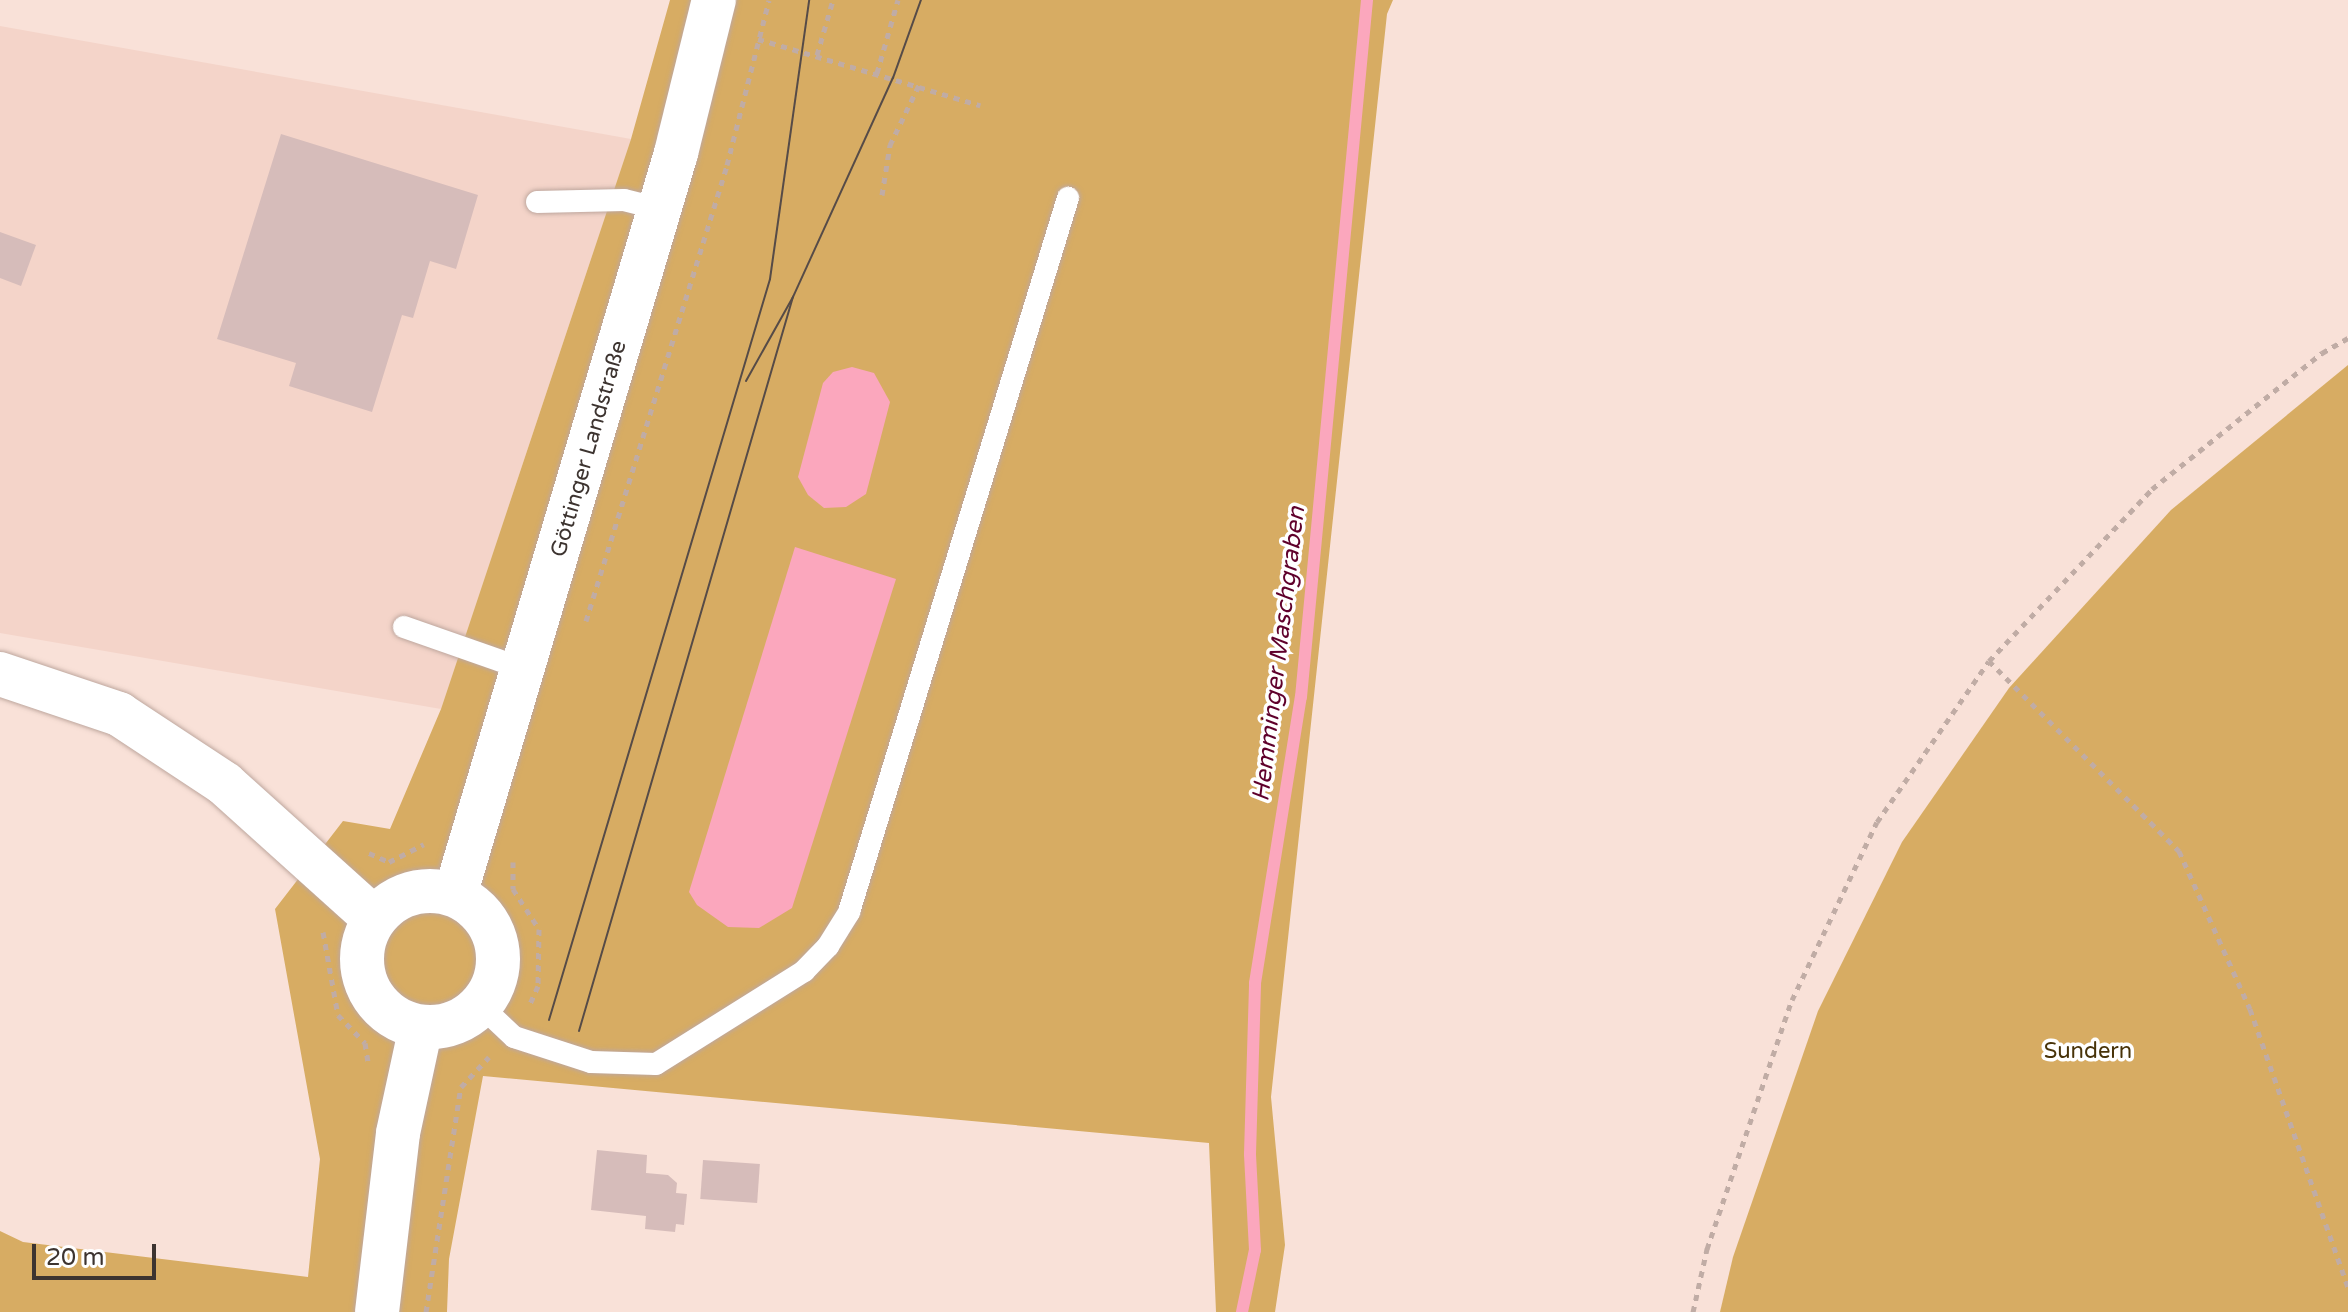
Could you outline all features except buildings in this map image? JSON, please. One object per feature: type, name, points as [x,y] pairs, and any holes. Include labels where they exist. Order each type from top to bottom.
[{"type":"street","name":"Göttinger Landstraße","points":[[455,895],[659,209],[710,15]]},
{"type":"street","points":[[0,674],[119,714],[225,784],[374,918]]},
{"type":"street","points":[[418,891],[455,895],[488,922],[497,943],[493,986],[480,1005],[443,1026],[421,1027],[395,1018],[374,999],[362,974],[362,946],[374,918],[400,897],[418,891]]},
{"type":"street","points":[[377,1312],[398,1133],[421,1027]]},
{"type":"lane","points":[[480,1005],[514,1037],[591,1062],[656,1064],[804,971],[828,946],[849,912],[1068,198]]},
{"type":"lane","points":[[537,202],[624,200],[659,209]]},
{"type":"lane","points":[[404,627],[524,669]]},
{"type":"path","points":[[583,631],[727,165],[769,0]]},
{"type":"path","points":[[817,55],[833,0]]},
{"type":"path","points":[[877,73],[898,0]]},
{"type":"path","points":[[710,15],[757,39],[980,105]]},
{"type":"path","points":[[882,195],[890,145],[919,85]]},
{"type":"path","points":[[1693,1312],[1707,1249],[1792,1000],[1877,822],[1989,661],[2152,489],[2322,353],[2348,338]]},
{"type":"path","points":[[1989,661],[2179,851],[2250,1009],[2348,1288]]},
{"type":"path","points":[[426,1312],[460,1094],[468,1073],[514,1037],[538,986],[539,929],[513,889],[513,855],[434,834],[417,851],[389,862],[362,849],[307,913],[322,927],[338,1015],[365,1043],[370,1073],[460,1094]]},
{"type":"shaded area","points":[[0,26],[631,139],[441,709],[0,633]]},
{"type":"shaded area","points":[[852,367],[874,373],[890,402],[866,494],[846,507],[824,508],[808,495],[798,477],[823,383],[833,372]]},
{"type":"shaded area","points":[[795,547],[896,579],[792,908],[759,928],[728,927],[697,905],[689,892]]},
{"type":"green space","points":[[670,0],[1393,0],[1387,14],[1271,1097],[1285,1245],[1275,1312],[1216,1312],[1209,1143],[483,1076],[449,1259],[447,1312],[0,1312],[0,1231],[23,1242],[308,1277],[320,1159],[275,909],[343,821],[390,829],[441,709],[631,139]]},
{"type":"green space","name":"Sundern","points":[[2348,365],[2348,1312],[1720,1312],[1733,1257],[1818,1011],[1902,842],[2009,688],[2171,510]]},
{"type":"waterway","name":"Hemminger Maschgraben","points":[[1242,1312],[1255,1250],[1250,1154],[1255,983],[1301,697],[1367,0]]},
{"type":"tram line","points":[[549,1020],[770,279],[809,0]]},
{"type":"tram line","points":[[746,381],[793,297],[893,78],[921,0]]},
{"type":"tram line","points":[[579,1031],[793,297]]}]
